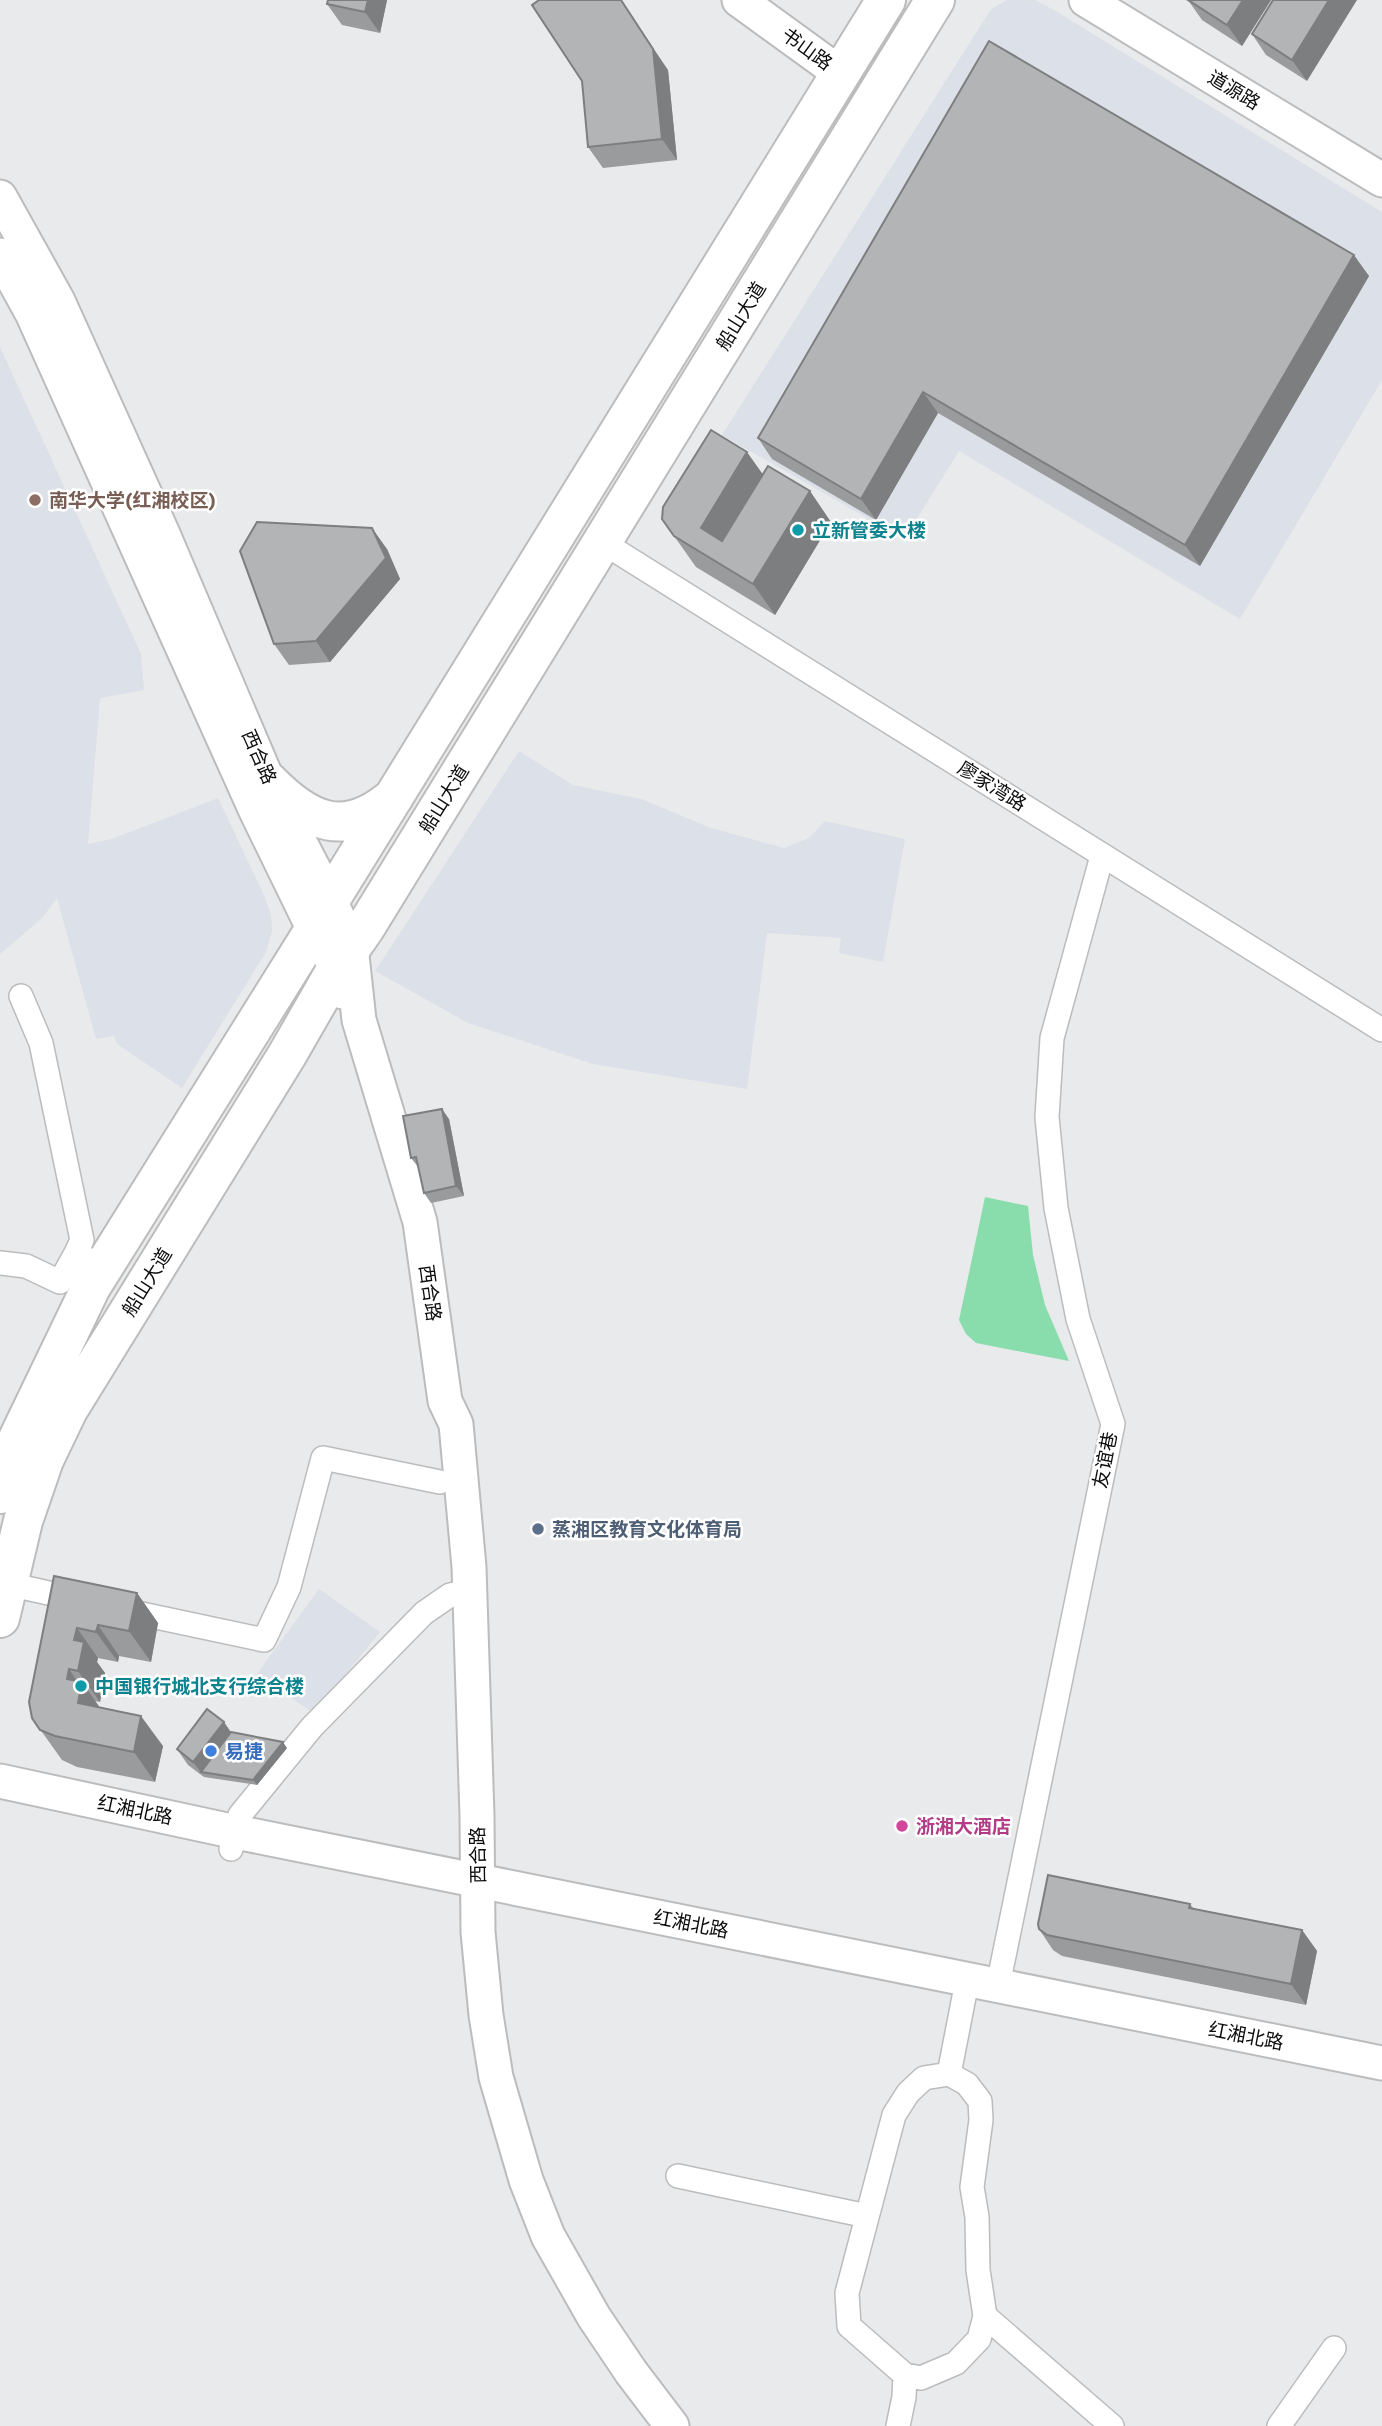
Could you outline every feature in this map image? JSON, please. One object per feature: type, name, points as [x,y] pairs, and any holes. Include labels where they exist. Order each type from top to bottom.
[{"type":"highway","points":[[0,1494],[7,1447],[55,1361],[90,1260],[261,1016],[886,0]]},
{"type":"highway","name":"船山大道","points":[[4,1601],[23,1521],[44,1460],[68,1410],[287,1055],[344,957],[365,928],[935,0]]},
{"type":"highway","points":[[262,796],[290,804],[311,816],[344,821],[362,818],[379,809],[398,793]]},
{"type":"main road","name":"书山路","points":[[738,0],[841,74]]},
{"type":"main road","name":"道源路","points":[[1086,0],[1382,180]]},
{"type":"main road","name":"道源路","points":[[1115,0],[1382,162]]},
{"type":"main road","name":"西合路","points":[[0,197],[58,301],[163,534],[262,796]]},
{"type":"main road","name":"西合路","points":[[0,255],[32,313],[262,796],[344,957],[404,1225],[431,1402],[448,1491],[460,1593],[467,1888],[467,2019],[478,2080],[512,2187],[535,2243],[580,2325],[651,2426]]},
{"type":"main road","points":[[261,1016],[287,950],[292,917],[262,796]]},
{"type":"main road","name":"红湘北路","points":[[0,1781],[234,1840]]},
{"type":"main road","name":"红湘北路","points":[[0,1799],[234,1840],[964,1997],[1382,2082]]},
{"type":"main road","name":"西合路","points":[[467,1888],[478,1931],[486,2015],[496,2077],[526,2180],[548,2236],[594,2317],[672,2426]]},
{"type":"main road","name":"红湘北路","points":[[467,1888],[998,1985],[1382,2063]]},
{"type":"street","name":"廖家湾路","points":[[602,542],[1382,1030]]},
{"type":"street","name":"友谊巷","points":[[998,1985],[1113,1424],[1078,1319],[1056,1208],[1046,1116],[1052,1038],[1102,856]]},
{"type":"street","points":[[0,1263],[26,1266],[60,1282],[90,1260],[82,1240],[41,1043],[21,996]]},
{"type":"street","points":[[4,1601],[264,1640],[289,1587],[323,1458],[448,1491]]},
{"type":"street","points":[[234,1840],[240,1815],[312,1727],[424,1613],[460,1593]]},
{"type":"street","points":[[949,2074],[964,1997]]},
{"type":"street","points":[[949,2074],[967,2084],[980,2101],[981,2120],[972,2187],[977,2217],[978,2270],[985,2316],[979,2339],[956,2363],[921,2378],[905,2375],[849,2326],[848,2293],[894,2115],[908,2093],[923,2078],[949,2074]]},
{"type":"street","points":[[678,2176],[867,2216]]},
{"type":"street","points":[[985,2316],[1112,2426]]},
{"type":"street","points":[[1279,2426],[1335,2348]]},
{"type":"street","points":[[898,2426],[905,2375]]},
{"type":"shaded area","points":[[1007,0],[1035,0],[1054,10],[1382,212],[1382,380],[1240,619],[959,451],[904,539],[722,435],[991,9]]},
{"type":"shaded area","points":[[0,347],[141,654],[144,690],[100,698],[88,844],[112,839],[218,798],[271,915],[272,931],[266,952],[182,1088],[117,1044],[114,1036],[96,1039],[57,898],[42,918],[0,954]]},
{"type":"shaded area","points":[[519,751],[573,785],[641,799],[711,828],[784,848],[809,838],[825,821],[905,839],[883,962],[839,953],[841,938],[767,933],[747,1089],[593,1064],[468,1023],[375,971]]},
{"type":"shaded area","points":[[319,1589],[380,1632],[314,1713],[256,1675]]},
{"type":"green space","points":[[985,1197],[1028,1206],[1033,1255],[1045,1305],[1069,1361],[976,1343],[966,1334],[959,1320]]},
{"type":"building","points":[[328,0],[368,0],[365,12],[327,4]]},
{"type":"building","points":[[539,0],[621,0],[653,49],[662,139],[588,147],[582,81],[532,5]]},
{"type":"building","points":[[1188,0],[1243,0],[1227,25]]},
{"type":"building","points":[[1273,0],[1329,0],[1292,60],[1252,34]]},
{"type":"building","points":[[989,41],[1354,255],[1185,545],[923,392],[861,499],[758,438]]},
{"type":"building","points":[[711,430],[747,452],[701,528],[722,541],[768,466],[810,491],[753,584],[674,536],[662,519],[663,507]]},
{"type":"building","points":[[257,522],[372,528],[386,558],[316,641],[274,644],[240,551]]},
{"type":"building","points":[[442,1109],[456,1186],[424,1193],[416,1157],[411,1158],[403,1116]]},
{"type":"building","points":[[54,1576],[137,1593],[129,1631],[98,1625],[96,1632],[77,1628],[74,1640],[84,1642],[78,1671],[69,1669],[67,1679],[82,1682],[78,1703],[141,1716],[134,1752],[55,1736],[40,1730],[32,1718],[29,1702]]},
{"type":"building","points":[[207,1709],[224,1722],[193,1762],[177,1749]]},
{"type":"building","points":[[231,1732],[283,1742],[253,1780],[201,1772]]},
{"type":"building","points":[[1048,1875],[1190,1904],[1189,1908],[1302,1930],[1291,1984],[1047,1935],[1039,1929],[1038,1924]]},
{"type":"place","name":"南华大学(红湘校区)","points":[[35,500]]},
{"type":"place","name":"立新管委大楼","points":[[798,530]]},
{"type":"place","name":"蒸湘区教育文化体育局","points":[[538,1529]]},
{"type":"place","name":"中国银行城北支行综合楼","points":[[81,1686]]},
{"type":"place","name":"易捷","points":[[211,1751]]},
{"type":"place","name":"浙湘大酒店","points":[[902,1826]]}]
